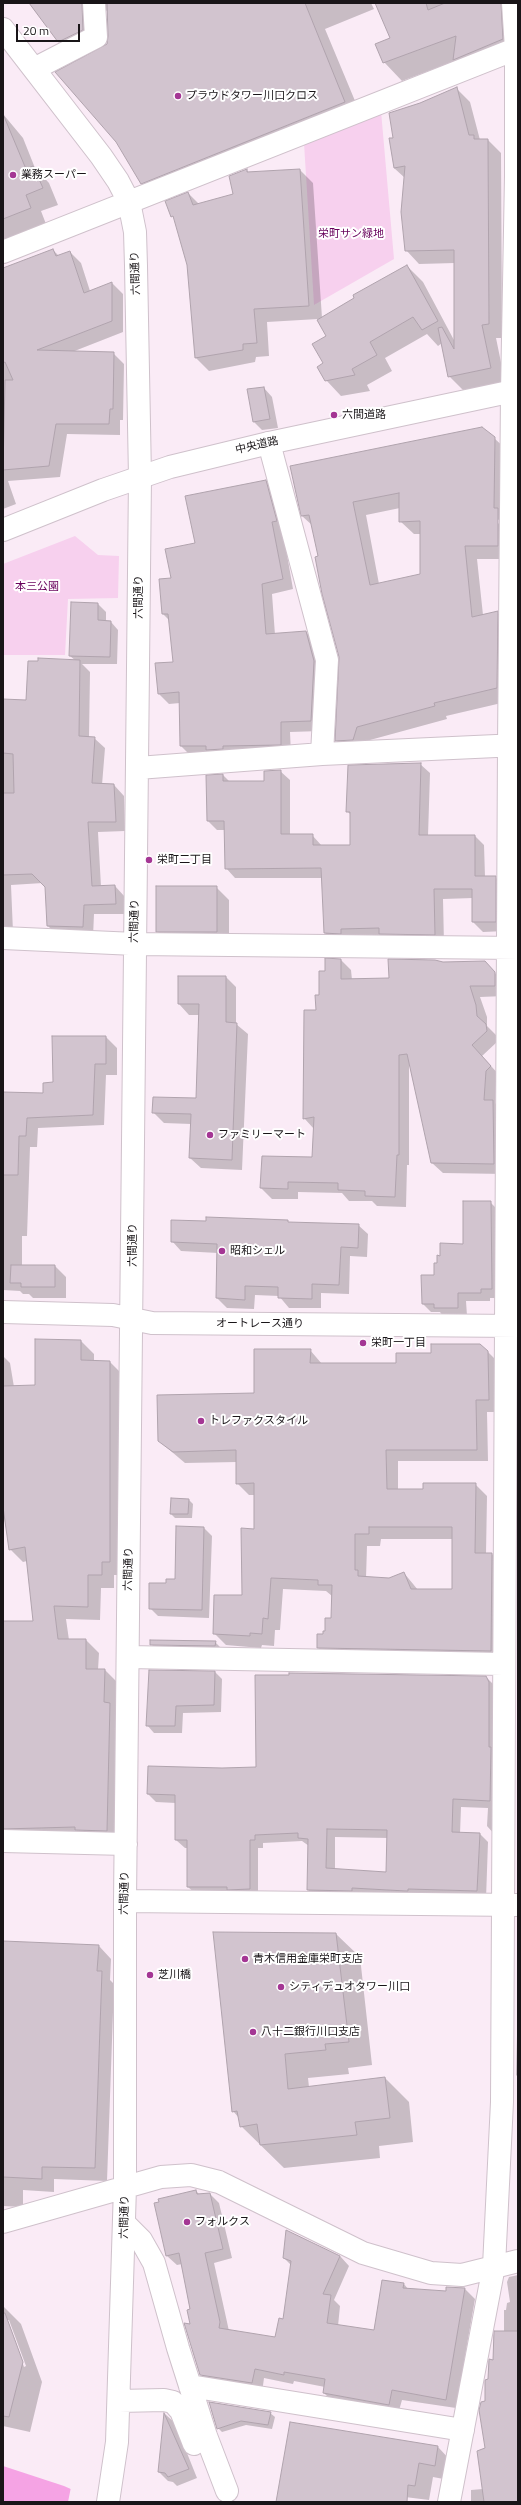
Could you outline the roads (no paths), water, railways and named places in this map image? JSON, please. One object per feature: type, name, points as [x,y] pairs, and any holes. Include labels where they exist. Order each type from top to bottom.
[{"type":"street","points":[[34,69],[96,37],[94,3]]},
{"type":"street","points":[[450,2502],[494,2266],[510,2102],[511,1717],[503,1664],[512,1524],[513,745],[517,176],[517,49],[513,3]]},
{"type":"street","name":"六間通り","points":[[3,29],[102,156],[129,202],[135,232],[140,477],[125,1901],[125,2224],[117,2442],[108,2502]]},
{"type":"street","points":[[3,252],[517,49]]},
{"type":"street","name":"中央道路","points":[[3,530],[140,477],[270,443],[515,391]]},
{"type":"street","points":[[270,443],[327,660],[322,754]]},
{"type":"street","points":[[138,768],[322,754],[513,745]]},
{"type":"street","points":[[3,938],[135,944],[513,948]]},
{"type":"street","name":"オートレース通り","points":[[3,1312],[113,1315],[152,1323],[512,1326]]},
{"type":"street","points":[[128,1657],[503,1664]]},
{"type":"street","points":[[3,1841],[126,1844]]},
{"type":"street","points":[[125,1901],[510,1904]]},
{"type":"street","points":[[3,2222],[161,2177],[191,2175],[219,2182],[363,2253],[431,2273],[462,2275],[518,2261]]},
{"type":"street","points":[[125,2224],[141,2240],[154,2263],[206,2436],[232,2496]]},
{"type":"street","points":[[190,2386],[463,2430]]},
{"type":"street","points":[[119,2400],[164,2400],[173,2402],[181,2411],[196,2451],[206,2468],[232,2496]]},
{"type":"place","name":"プラウドタワー川口クロス","points":[[178,96]]},
{"type":"place","name":"業務スーパー","points":[[13,175]]},
{"type":"place","name":"六間道路","points":[[334,415]]},
{"type":"place","name":"栄町二丁目","points":[[149,860]]},
{"type":"place","name":"ファミリーマート","points":[[210,1135]]},
{"type":"place","name":"昭和シェル","points":[[222,1251]]},
{"type":"place","name":"栄町一丁目","points":[[363,1343]]},
{"type":"place","name":"トレファクスタイル","points":[[201,1421]]},
{"type":"place","name":"青木信用金庫栄町支店","points":[[245,1959]]},
{"type":"place","name":"芝川橋","points":[[150,1975]]},
{"type":"place","name":"シティデュオタワー川口","points":[[281,1987]]},
{"type":"place","name":"八十二銀行川口支店","points":[[253,2032]]},
{"type":"place","name":"フォルクス","points":[[187,2222]]},
{"type":"park label","name":"栄町サン緑地","points":[[351,234]]},
{"type":"park label","name":"本三公園","points":[[37,587]]}]
